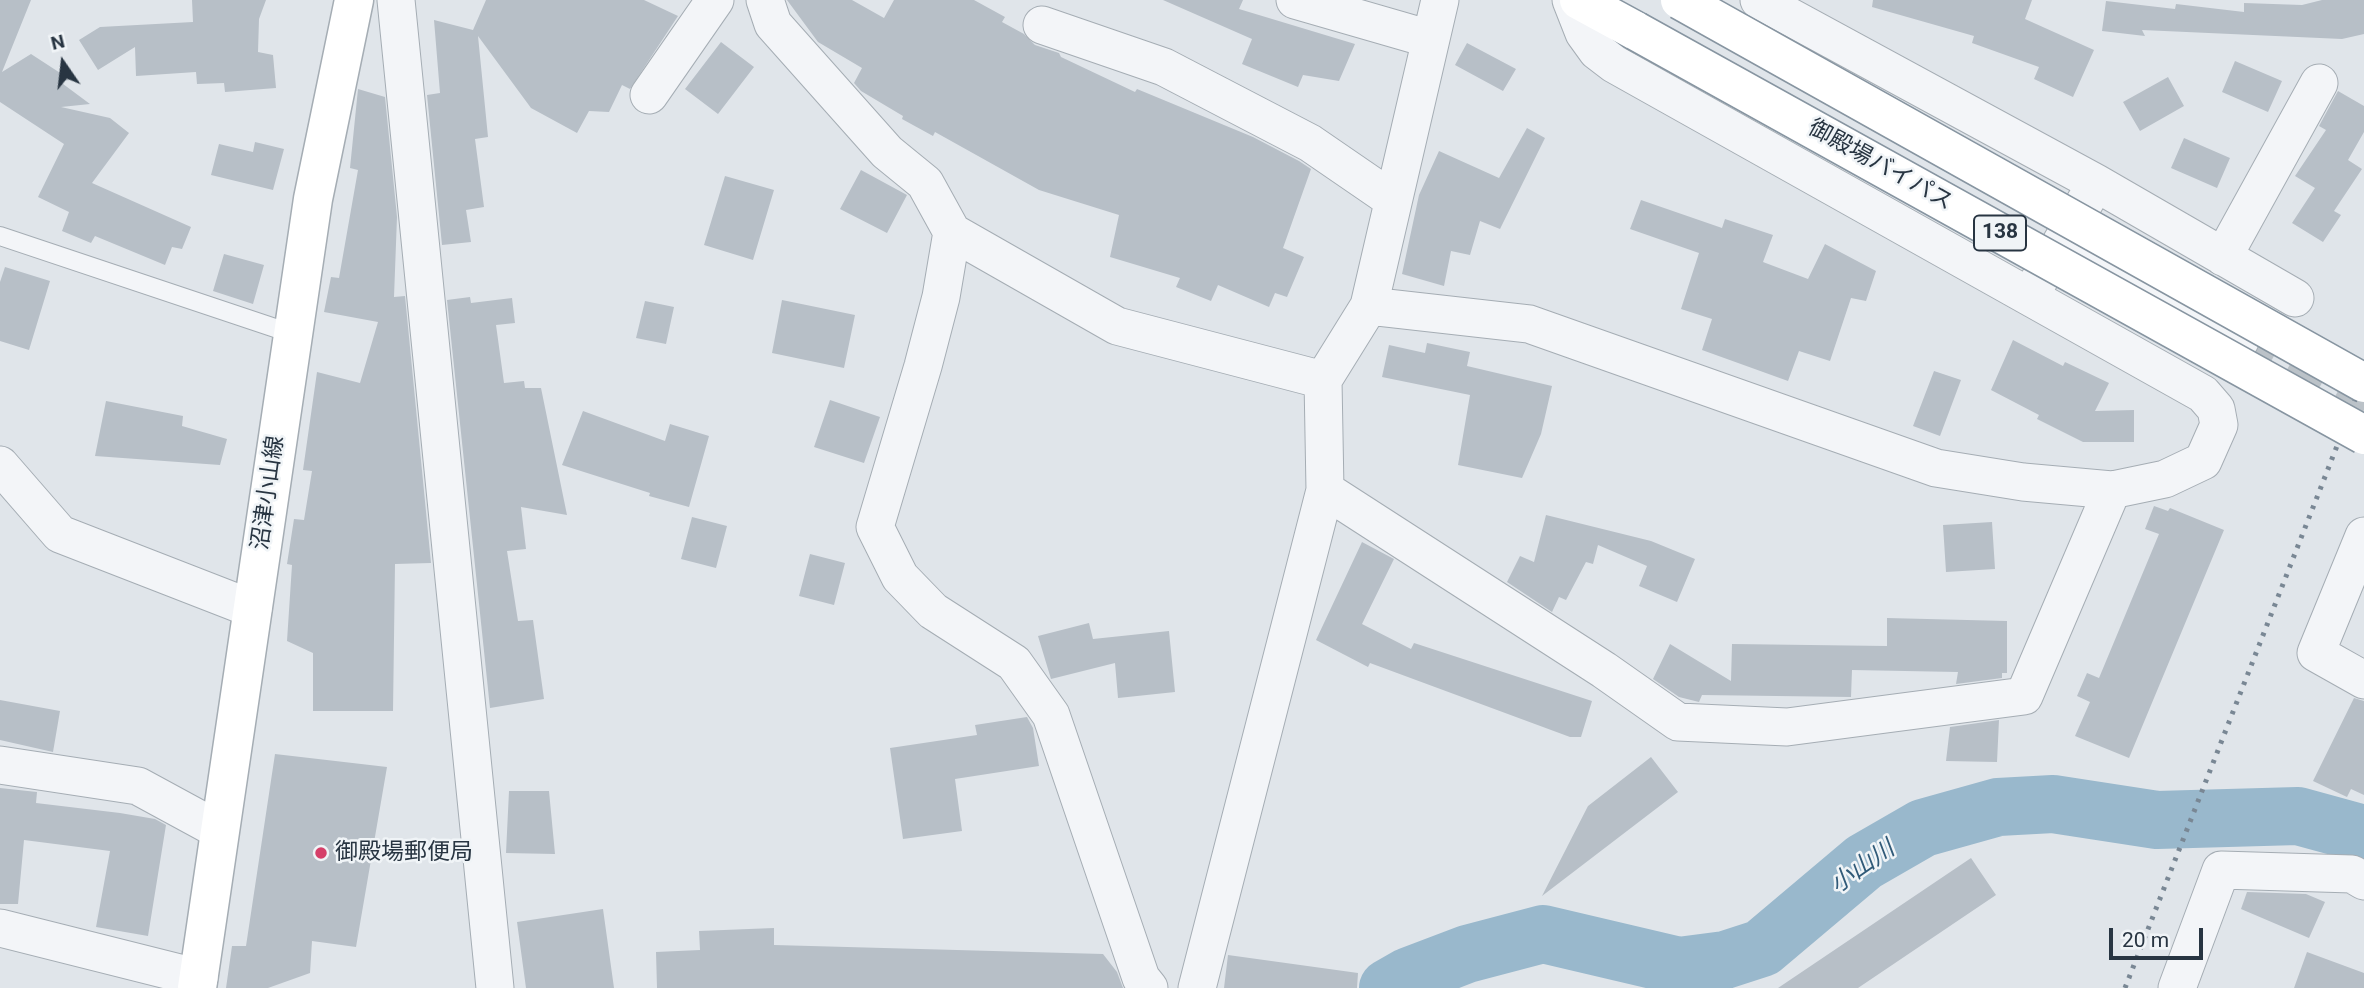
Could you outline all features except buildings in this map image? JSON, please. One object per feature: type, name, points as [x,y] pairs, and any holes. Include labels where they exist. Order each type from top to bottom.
[{"type":"main road","name":"沼津小山線","points":[[198,983],[313,199],[354,0]]},
{"type":"main road","name":"御殿場バイパス","points":[[1578,0],[2364,435]]},
{"type":"main road","name":"御殿場バイパス","points":[[1681,0],[2364,383]]},
{"type":"street","points":[[396,0],[495,988]]},
{"type":"street","points":[[649,95],[715,0]]},
{"type":"street","points":[[765,0],[773,24],[887,152],[925,183],[951,232],[1117,326],[1323,380]]},
{"type":"street","points":[[1296,0],[1430,39]]},
{"type":"street","points":[[1197,988],[1325,490],[1323,380],[1368,306],[1440,0]]},
{"type":"street","points":[[1368,306],[1529,324],[1936,468],[2023,482],[2112,490],[2165,479],[2203,460],[2219,425],[2217,409],[2203,394],[1614,64],[1597,51],[1584,33],[1572,0]]},
{"type":"street","points":[[1759,0],[2096,183],[2295,298]]},
{"type":"street","points":[[1042,25],[1164,67],[1310,142],[1393,200]]},
{"type":"street","points":[[2223,257],[2319,83]]},
{"type":"street","points":[[2029,297],[2096,183]]},
{"type":"street","points":[[951,232],[941,297],[875,527],[900,577],[933,611],[1014,663],[1051,715],[1142,978],[1149,988]]},
{"type":"street","points":[[2062,241],[2239,341]]},
{"type":"street","points":[[0,465],[60,534],[253,609]]},
{"type":"street","points":[[1325,490],[1604,670],[1678,722],[1787,727],[2024,696],[2112,490]]},
{"type":"street","points":[[2364,536],[2316,653],[2364,680]]},
{"type":"street","points":[[0,765],[138,786],[219,830]]},
{"type":"street","points":[[2177,988],[2221,870],[2352,874],[2364,881]]},
{"type":"street","points":[[0,928],[198,983]]},
{"type":"lane","points":[[0,236],[293,334]]},
{"type":"waterway","name":"小山川","points":[[1388,988],[1409,976],[1467,954],[1543,934],[1679,966],[1725,960],[1762,948],[1864,862],[1923,828],[1998,807],[2053,804],[2157,820],[2298,816],[2364,834]]},
{"type":"tunnel","points":[[2240,341],[2364,410]]},
{"type":"railway","points":[[2125,988],[2364,377]]},
{"type":"place","name":"御殿場郵便局","points":[[321,853]]}]
